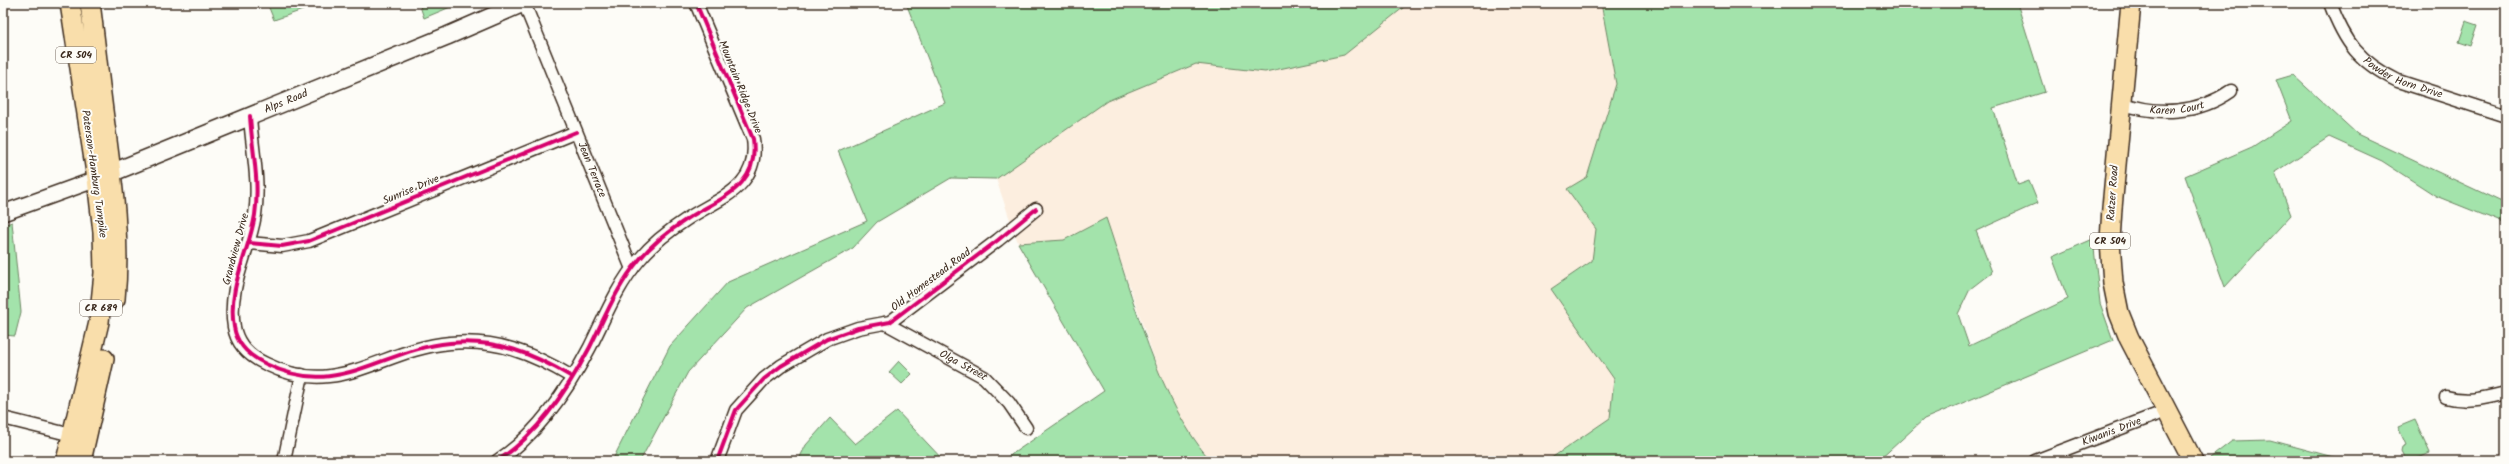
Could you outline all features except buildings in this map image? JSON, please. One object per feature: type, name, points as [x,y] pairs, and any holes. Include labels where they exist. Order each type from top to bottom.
[{"type":"main road","name":"Paterson-Hamburg Turnpike","points":[[70,3],[104,176],[118,259],[114,306],[81,461]]},
{"type":"main road","name":"Paterson-Hamburg Turnpike","points":[[66,461],[99,322],[104,273],[104,176],[90,3]]},
{"type":"main road","name":"Alps Road","points":[[104,176],[523,3]]},
{"type":"main road","name":"Ratzer Road","points":[[2131,3],[2110,234],[2113,283],[2119,313],[2129,338],[2193,461]]},
{"type":"street","name":"Jean Terrace","points":[[523,3],[632,270]]},
{"type":"street","name":"Mountain Ridge Drive","points":[[497,461],[516,447],[533,430],[572,377],[610,304],[632,270],[652,247],[671,231],[705,209],[724,200],[738,188],[746,177],[752,160],[753,139],[696,3]]},
{"type":"street","name":"Powder Horn Drive","points":[[2330,3],[2341,32],[2350,45],[2360,57],[2382,73],[2398,81],[2506,116]]},
{"type":"street","name":"Karen Court","points":[[2121,103],[2150,111],[2181,110],[2212,101],[2231,91]]},
{"type":"street","name":"Grandview Drive","points":[[250,116],[257,184],[253,225],[234,292],[232,310],[236,334],[241,344],[258,360],[286,371],[302,375],[338,376],[430,346],[470,343],[521,350],[572,377]]},
{"type":"street","name":"Sunrise Drive","points":[[248,243],[282,246],[309,242],[576,132]]},
{"type":"street","name":"Alps Road","points":[[3,213],[104,176]]},
{"type":"street","name":"Old Homestead Road","points":[[716,461],[736,410],[764,379],[800,354],[827,339],[858,328],[885,323],[897,317],[1036,209]]},
{"type":"street","name":"Olga Street","points":[[885,323],[984,378],[1009,403],[1026,428]]},
{"type":"street","points":[[284,461],[302,375]]},
{"type":"street","points":[[2446,397],[2461,401],[2475,400],[2506,393]]},
{"type":"street","name":"Kiwanis Drive","points":[[2035,461],[2166,411]]},
{"type":"street","points":[[3,418],[72,435]]},
{"type":"shaded area","points":[[1409,3],[1601,3],[1616,84],[1587,177],[1568,189],[1596,229],[1592,261],[1551,289],[1614,379],[1610,418],[1547,461],[1211,461],[1182,422],[1161,378],[1106,218],[1064,240],[1018,243],[996,179],[1107,101],[1197,64],[1265,72],[1344,55]]},
{"type":"green space","points":[[267,3],[323,3],[274,20]]},
{"type":"green space","points":[[419,3],[460,3],[424,18]]},
{"type":"green space","points":[[906,3],[1409,3],[1344,55],[1265,72],[1196,64],[1107,101],[996,179],[951,178],[877,222],[853,248],[747,308],[688,372],[640,461],[612,461],[670,346],[728,282],[867,221],[838,151],[945,103]]},
{"type":"green space","points":[[1601,3],[2017,3],[2045,92],[1993,108],[2018,185],[2029,181],[2038,203],[1976,231],[1992,272],[1970,289],[1958,314],[1969,346],[2068,299],[2052,257],[2093,239],[2100,303],[2113,340],[1924,419],[1878,461],[1547,461],[1610,418],[1614,379],[1551,289],[1592,261],[1596,229],[1567,189],[1587,177],[1616,84]]},
{"type":"green space","points":[[2466,21],[2478,25],[2471,46],[2459,42]]},
{"type":"green space","points":[[2293,75],[2357,134],[2506,204],[2506,224],[2436,196],[2382,161],[2329,137],[2275,172],[2291,215],[2225,287],[2185,176],[2252,147],[2292,121],[2276,80]]},
{"type":"green space","points":[[1106,218],[1148,346],[1161,377],[1192,436],[1211,461],[1002,461],[1104,391],[1018,243],[1064,240]]},
{"type":"green space","points":[[12,222],[21,312],[15,336],[3,335],[3,225]]},
{"type":"green space","points":[[899,361],[912,374],[902,384],[889,372]]},
{"type":"green space","points":[[897,411],[944,461],[798,461],[806,445],[830,418],[855,444]]},
{"type":"green space","points":[[2415,420],[2430,453],[2412,461],[2406,461],[2401,451],[2402,447],[2406,445],[2398,427]]},
{"type":"green space","points":[[2270,440],[2348,461],[2212,461],[2210,458],[2232,441]]},
{"type":"cycle path","points":[[497,461],[512,450],[539,425],[562,395],[590,347],[624,280],[644,254],[674,228],[735,190],[744,180],[750,169],[753,156],[753,139],[696,3]]},
{"type":"cycle path","points":[[250,116],[257,190],[255,215],[233,298],[234,327],[241,345],[250,354],[266,364],[292,374],[316,377],[338,375],[360,369],[425,347],[450,343],[483,343],[499,346],[528,355],[543,361],[572,377]]},
{"type":"cycle path","points":[[249,243],[282,246],[309,241],[576,132]]},
{"type":"cycle path","points":[[717,461],[736,410],[764,379],[781,366],[827,339],[858,328],[890,322],[998,240],[1036,209]]}]
